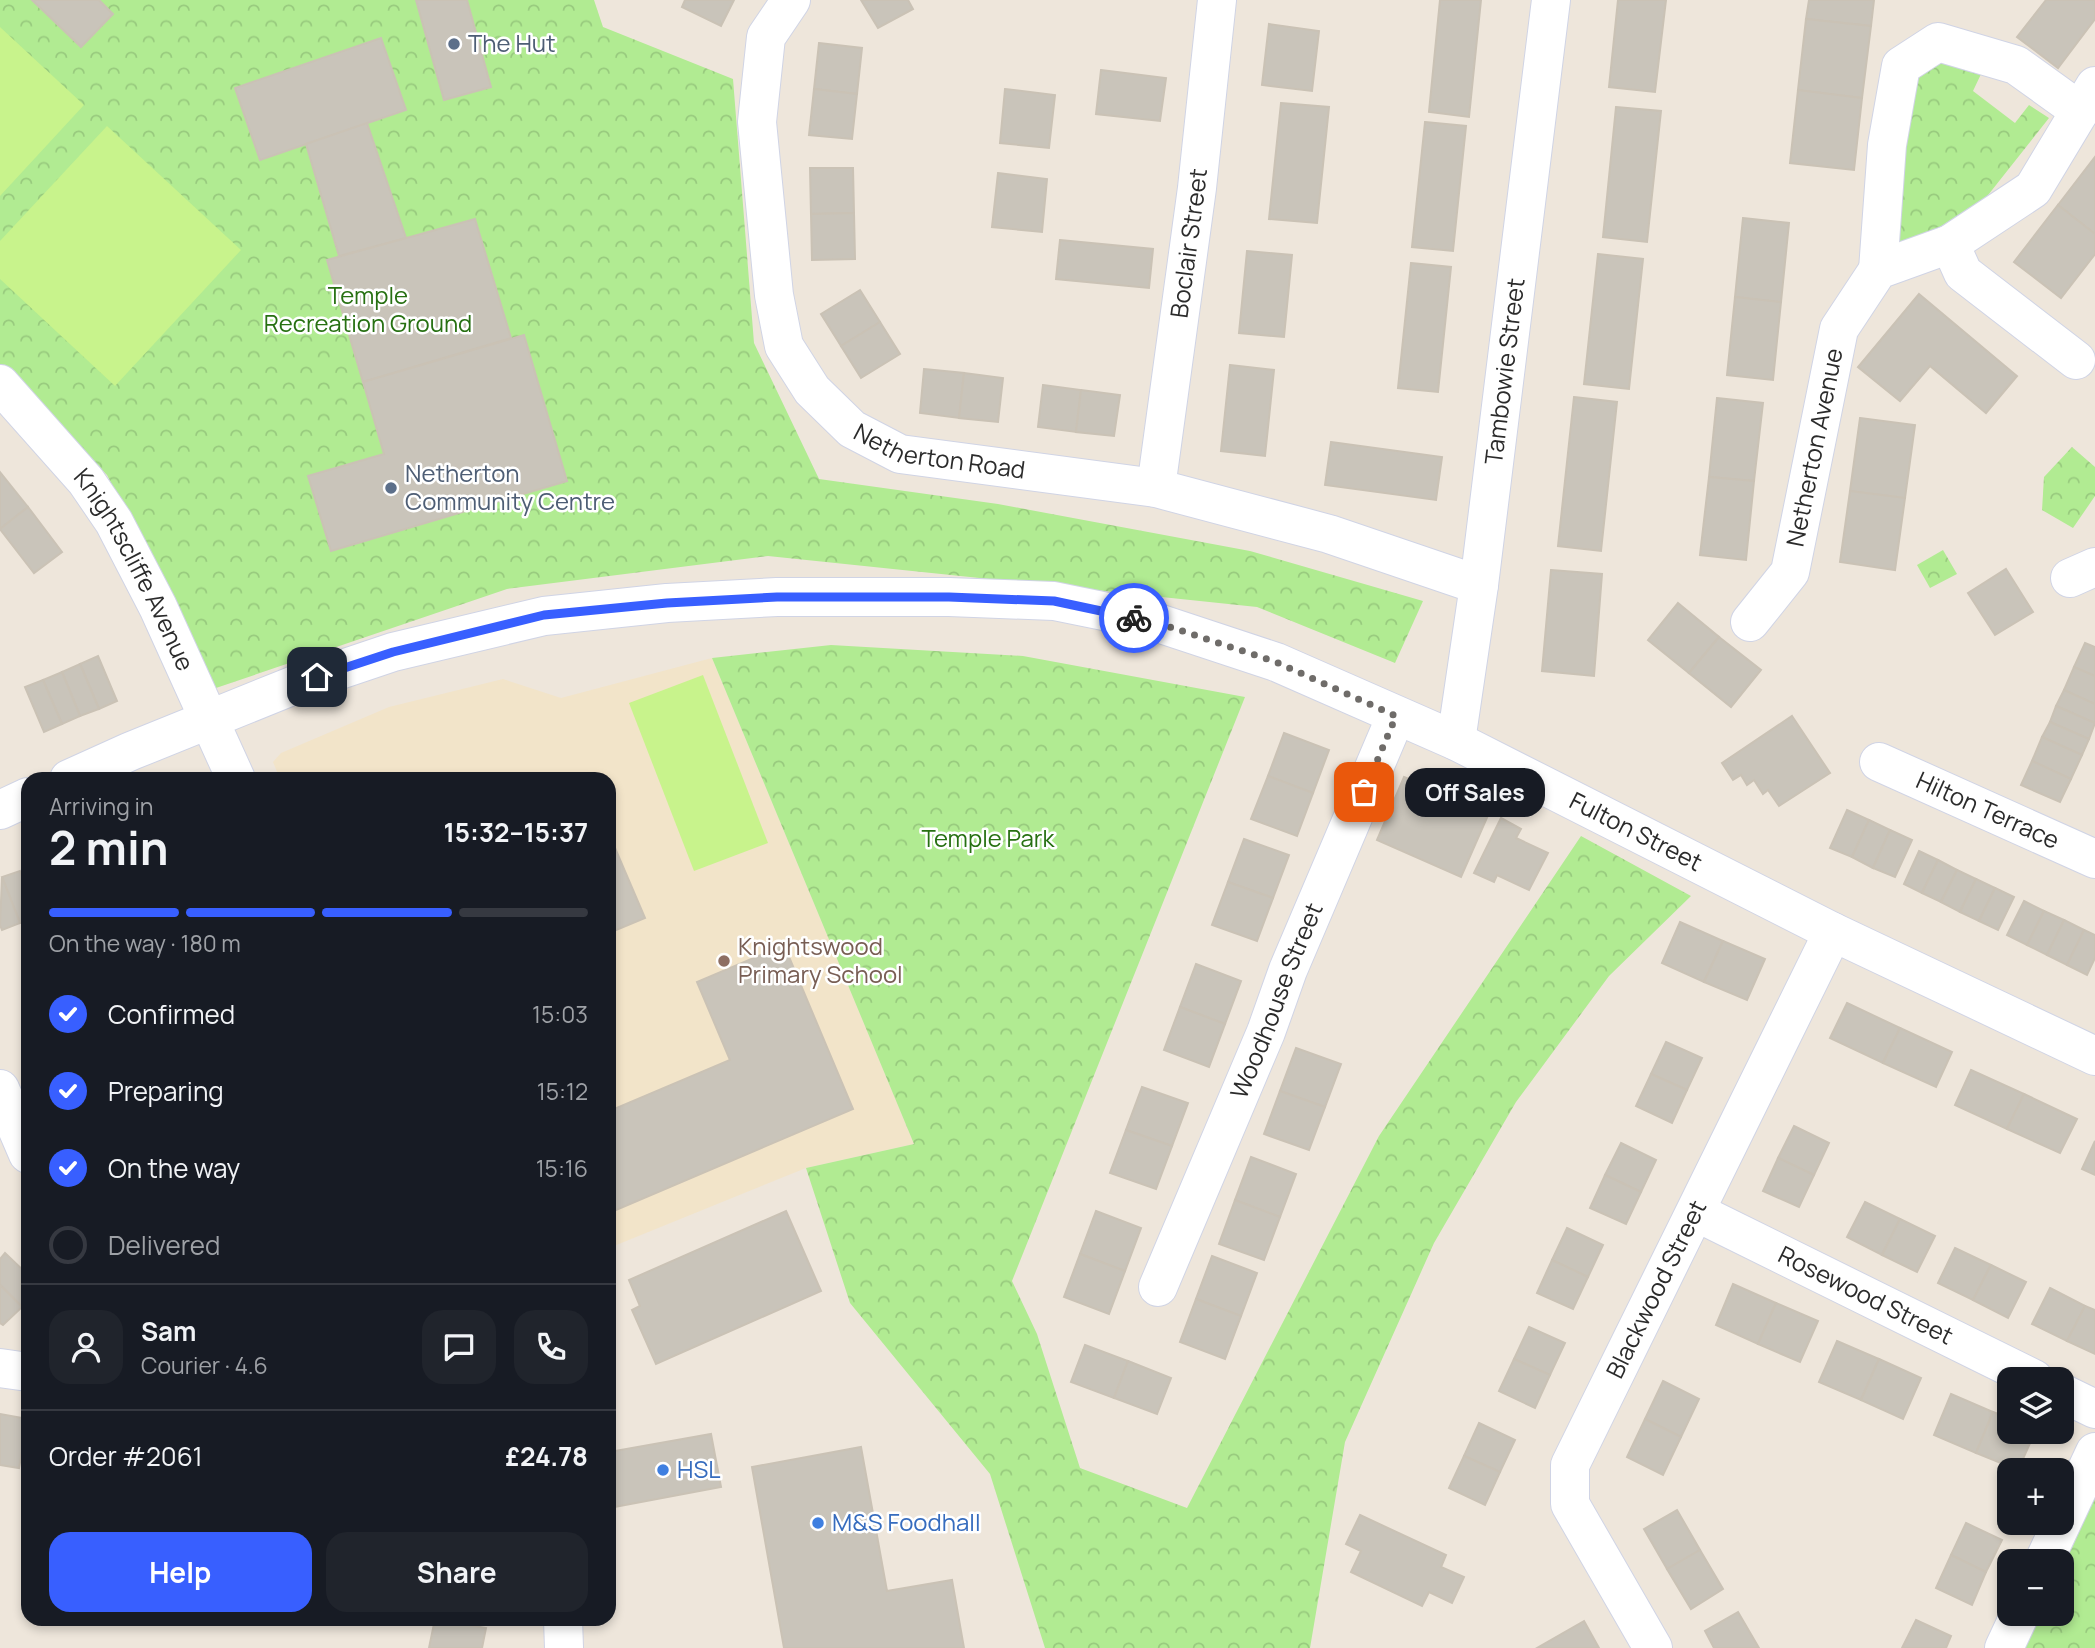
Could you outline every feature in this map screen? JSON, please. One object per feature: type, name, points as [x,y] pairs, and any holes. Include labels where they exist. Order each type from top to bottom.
[{"type":"street","name":"Netherton Road","points":[[791,0],[766,37],[757,122],[775,295],[784,346],[812,390],[852,429],[900,454],[1156,488],[1329,534],[1479,585]]},
{"type":"street","name":"Boclair Street","points":[[1156,488],[1197,188],[1217,0]]},
{"type":"street","name":"Tambowie Street","points":[[1456,741],[1479,585],[1552,0]]},
{"type":"street","name":"Netherton Avenue","points":[[1750,622],[1790,572],[1839,329],[1878,270],[1887,145],[1901,66],[1938,42],[2016,65],[2087,99],[2033,189],[1951,244],[1878,270]]},
{"type":"street","points":[[1951,244],[1964,273],[2076,360]]},
{"type":"street","name":"Knightscliffe Avenue","points":[[0,384],[86,481],[114,522],[158,607],[233,772]]},
{"type":"street","name":"Fulton Street","points":[[85,772],[273,692],[393,652],[544,615],[667,603],[777,597],[949,597],[1054,601],[1152,621],[1265,658],[1456,741],[1833,932],[2095,1056]]},
{"type":"street","name":"Woodhouse Street","points":[[1158,1287],[1396,716]]},
{"type":"street","name":"Hilton Terrace","points":[[1879,762],[2095,859]]},
{"type":"street","points":[[0,810],[21,800]]},
{"type":"street","name":"Blackwood Street","points":[[1653,1648],[1570,1504],[1570,1465],[1833,932]]},
{"type":"street","points":[[0,1089],[21,1138]]},
{"type":"street","name":"Rosewood Street","points":[[1696,1212],[2010,1367]]},
{"type":"street","points":[[0,1368],[21,1371]]},
{"type":"street","points":[[2074,1399],[2095,1409]]},
{"type":"street","points":[[2050,1549],[2095,1452]]},
{"type":"street","points":[[563,1626],[564,1648]]},
{"type":"street","points":[[2004,1648],[2014,1626]]},
{"type":"shaded area","name":"Knightswood Primary School","points":[[712,658],[914,1144],[806,1168],[616,1245],[616,772],[277,772],[273,762],[281,753],[389,707],[503,679],[561,698]]},
{"type":"green space","name":"Temple Recreation Ground","points":[[0,0],[594,0],[603,27],[733,79],[754,343],[819,479],[998,504],[1250,551],[1423,601],[1395,663],[1257,607],[768,556],[507,589],[216,688],[107,475],[0,368]]},
{"type":"green space","points":[[0,27],[84,105],[0,196]]},
{"type":"green space","points":[[1948,58],[1982,72],[1973,91],[2015,123],[2029,105],[2049,118],[1962,228],[1900,242],[1895,211],[1914,74]]},
{"type":"green space","points":[[107,126],[241,250],[115,386],[0,279],[0,241]]},
{"type":"green space","points":[[2072,447],[2095,467],[2095,496],[2073,528],[2042,510],[2044,477]]},
{"type":"green space","points":[[1943,550],[1957,574],[1930,588],[1917,565]]},
{"type":"green space","name":"Temple Park","points":[[831,645],[1023,656],[1245,697],[1012,1281],[1037,1334],[1080,1468],[1187,1508],[1379,1136],[1581,836],[1691,896],[1609,976],[1516,1102],[1434,1243],[1345,1442],[1310,1648],[1045,1648],[990,1474],[850,1303],[806,1168],[914,1144],[712,658]]},
{"type":"green space","points":[[703,675],[768,843],[694,871],[629,703]]},
{"type":"green space","points":[[2095,1497],[2095,1648],[2025,1648],[2035,1626],[2074,1626],[2074,1549],[2071,1549]]},
{"type":"building","points":[[32,0],[99,0],[113,14],[81,47]]},
{"type":"building","name":"The Hut","points":[[416,0],[467,0],[491,87],[444,100]]},
{"type":"building","points":[[685,0],[734,0],[721,26],[682,7]]},
{"type":"building","points":[[861,0],[908,0],[913,9],[878,28]]},
{"type":"building","points":[[1440,0],[1481,0],[1469,117],[1429,112]]},
{"type":"building","points":[[1618,0],[1666,0],[1655,92],[1609,87]]},
{"type":"building","points":[[1809,0],[1874,0],[1871,26],[1806,19]]},
{"type":"building","points":[[2046,0],[2095,0],[2095,19],[2058,68],[2017,37]]},
{"type":"building","points":[[1806,19],[1871,26],[1862,98],[1798,90]]},
{"type":"building","points":[[1269,24],[1319,31],[1312,91],[1262,85]]},
{"type":"building","points":[[381,38],[406,110],[260,160],[235,88]]},
{"type":"building","points":[[819,43],[862,48],[857,94],[814,89]]},
{"type":"building","points":[[1101,70],[1166,78],[1160,121],[1096,114]]},
{"type":"building","points":[[814,89],[857,94],[852,139],[809,135]]},
{"type":"building","points":[[1005,89],[1055,95],[1049,148],[1000,143]]},
{"type":"building","points":[[1798,90],[1862,98],[1854,170],[1790,163]]},
{"type":"building","points":[[1281,103],[1329,107],[1317,223],[1269,219]]},
{"type":"building","points":[[1616,107],[1661,111],[1647,242],[1603,237]]},
{"type":"building","points":[[1425,122],[1466,126],[1453,251],[1412,247]]},
{"type":"building","points":[[367,123],[406,238],[339,256],[306,144]]},
{"type":"building","points":[[2095,157],[2095,234],[2058,205]]},
{"type":"building","points":[[810,168],[853,168],[854,213],[811,214]]},
{"type":"building","points":[[998,173],[1047,179],[1042,232],[992,227]]},
{"type":"building","points":[[2058,205],[2095,234],[2095,254],[2061,298],[2014,262]]},
{"type":"building","points":[[854,213],[855,259],[812,260],[811,214]]},
{"type":"building","points":[[1743,218],[1789,223],[1781,302],[1735,297]]},
{"type":"building","points":[[475,219],[511,338],[363,382],[327,260]]},
{"type":"building","points":[[1060,240],[1153,249],[1149,288],[1056,279]]},
{"type":"building","points":[[1247,251],[1292,255],[1284,337],[1239,333]]},
{"type":"building","points":[[1598,254],[1643,259],[1629,389],[1584,384]]},
{"type":"building","points":[[1411,263],[1451,267],[1438,392],[1398,388]]},
{"type":"building","points":[[860,290],[880,322],[841,346],[821,314]]},
{"type":"building","points":[[1919,294],[2017,376],[1986,413],[1930,366],[1900,401],[1858,367]]},
{"type":"building","points":[[1735,297],[1781,302],[1773,380],[1727,375]]},
{"type":"building","points":[[880,322],[900,354],[861,378],[841,346]]},
{"type":"building","points":[[524,335],[567,481],[331,551],[308,476],[384,454],[363,382]]},
{"type":"building","points":[[1230,365],[1274,370],[1265,456],[1221,451]]},
{"type":"building","points":[[924,369],[964,373],[959,418],[920,413]]},
{"type":"building","points":[[964,373],[1003,378],[998,422],[959,418]]},
{"type":"building","points":[[1043,385],[1081,390],[1076,432],[1038,427]]},
{"type":"building","points":[[1081,390],[1120,395],[1114,436],[1076,432]]},
{"type":"building","points":[[1574,397],[1617,402],[1601,551],[1558,546]]},
{"type":"building","points":[[1717,398],[1763,403],[1754,481],[1709,477]]},
{"type":"building","points":[[1860,418],[1915,425],[1905,498],[1850,491]]},
{"type":"building","points":[[1331,442],[1442,457],[1436,500],[1325,485]]},
{"type":"building","points":[[0,472],[28,507],[0,529]]},
{"type":"building","points":[[1709,477],[1754,481],[1746,560],[1700,555]]},
{"type":"building","points":[[1850,491],[1905,498],[1895,570],[1840,562]]},
{"type":"building","points":[[28,507],[62,552],[34,573],[0,529]]},
{"type":"building","points":[[2006,569],[2033,612],[1995,635],[1968,593]]},
{"type":"building","points":[[1551,570],[1602,574],[1594,676],[1542,671]]},
{"type":"building","points":[[1678,603],[1719,637],[1689,673],[1648,640]]},
{"type":"building","points":[[1719,637],[1761,670],[1731,707],[1689,673]]},
{"type":"building","points":[[2085,643],[2095,647],[2095,676],[2074,667]]},
{"type":"building","points":[[98,656],[117,701],[99,709],[80,664]]},
{"type":"building","points":[[80,664],[99,709],[80,716],[62,672]]},
{"type":"building","points":[[2074,667],[2095,676],[2095,704],[2064,690]]},
{"type":"building","points":[[62,672],[80,716],[62,724],[43,680]]},
{"type":"building","points":[[43,680],[62,724],[44,732],[25,687]]},
{"type":"building","points":[[2064,690],[2095,704],[2095,723],[2056,706]]},
{"type":"building","points":[[2056,706],[2095,723],[2089,739],[2050,722]]},
{"type":"building","points":[[1792,716],[1830,773],[1779,806],[1768,790],[1763,794],[1754,780],[1747,785],[1741,775],[1733,780],[1722,763]]},
{"type":"building","points":[[2050,722],[2089,739],[2082,755],[2042,737]]},
{"type":"building","points":[[1284,733],[1329,750],[1313,793],[1268,776]]},
{"type":"building","points":[[2042,737],[2082,755],[2071,779],[2032,761]]},
{"type":"building","points":[[2032,761],[2071,779],[2060,802],[2021,785]]},
{"type":"building","points":[[1268,776],[1313,793],[1297,836],[1251,819]]},
{"type":"building","points":[[1404,777],[1489,813],[1461,877],[1377,840]]},
{"type":"building","points":[[1847,810],[1869,820],[1852,857],[1830,848]]},
{"type":"building","points":[[1501,818],[1521,829],[1516,838],[1548,853],[1529,890],[1497,875],[1494,882],[1474,873]]},
{"type":"building","points":[[1869,820],[1890,830],[1873,868],[1852,857]]},
{"type":"building","points":[[1890,830],[1912,840],[1895,877],[1873,868]]},
{"type":"building","points":[[1244,839],[1289,855],[1273,898],[1228,882]]},
{"type":"building","points":[[616,850],[645,918],[616,930]]},
{"type":"building","points":[[1919,851],[1938,860],[1922,893],[1904,884]]},
{"type":"building","points":[[1938,860],[1957,870],[1941,902],[1922,893]]},
{"type":"building","points":[[1957,870],[1976,879],[1960,912],[1941,902]]},
{"type":"building","points":[[20,871],[21,923],[20,923],[2,877]]},
{"type":"building","points":[[2,877],[20,923],[2,930],[0,925]]},
{"type":"building","points":[[1976,879],[1995,888],[1979,921],[1960,912]]},
{"type":"building","points":[[1228,882],[1273,898],[1257,941],[1212,925]]},
{"type":"building","points":[[1995,888],[2014,897],[1998,930],[1979,921]]},
{"type":"building","points":[[2024,901],[2044,911],[2027,945],[2007,935]]},
{"type":"building","points":[[2044,911],[2064,920],[2047,955],[2027,945]]},
{"type":"building","points":[[2064,920],[2084,930],[2067,965],[2047,955]]},
{"type":"building","points":[[1680,922],[1723,941],[1704,982],[1662,963]]},
{"type":"building","points":[[2084,930],[2095,935],[2095,958],[2087,975],[2067,965]]},
{"type":"building","points":[[1723,941],[1765,959],[1747,1000],[1704,982]]},
{"type":"building","points":[[784,945],[853,1109],[616,1210],[616,1108],[730,1060],[697,982]]},
{"type":"building","points":[[1196,964],[1241,981],[1225,1024],[1180,1007]]},
{"type":"building","points":[[1847,1003],[1900,1028],[1883,1063],[1830,1038]]},
{"type":"building","points":[[1180,1007],[1225,1024],[1209,1067],[1164,1050]]},
{"type":"building","points":[[1900,1028],[1952,1052],[1936,1087],[1883,1063]]},
{"type":"building","points":[[1666,1042],[1702,1058],[1687,1090],[1651,1074]]},
{"type":"building","points":[[1296,1048],[1341,1064],[1325,1107],[1280,1091]]},
{"type":"building","points":[[1971,1070],[2024,1094],[2007,1129],[1955,1105]]},
{"type":"building","points":[[1651,1074],[1687,1090],[1672,1123],[1636,1106]]},
{"type":"building","points":[[1142,1087],[1188,1103],[1172,1146],[1126,1130]]},
{"type":"building","points":[[1280,1091],[1325,1107],[1309,1150],[1264,1134]]},
{"type":"building","points":[[2024,1094],[2077,1119],[2060,1153],[2007,1129]]},
{"type":"building","points":[[1794,1126],[1829,1143],[1814,1175],[1778,1158]]},
{"type":"building","points":[[1126,1130],[1172,1146],[1156,1189],[1110,1173]]},
{"type":"building","points":[[2095,1141],[2095,1175],[2082,1169]]},
{"type":"building","points":[[1621,1143],[1656,1160],[1641,1192],[1605,1175]]},
{"type":"building","points":[[1251,1157],[1296,1174],[1280,1217],[1235,1200]]},
{"type":"building","points":[[1778,1158],[1814,1175],[1799,1207],[1763,1191]]},
{"type":"building","points":[[1605,1175],[1641,1192],[1626,1224],[1590,1208]]},
{"type":"building","points":[[1235,1200],[1280,1217],[1264,1260],[1219,1244]]},
{"type":"building","points":[[1865,1202],[1900,1219],[1882,1255],[1847,1237]]},
{"type":"building","points":[[786,1211],[821,1291],[656,1364],[632,1310],[640,1306],[629,1280]]},
{"type":"building","points":[[1096,1211],[1141,1228],[1125,1271],[1080,1254]]},
{"type":"building","points":[[1900,1219],[1935,1236],[1917,1272],[1882,1255]]},
{"type":"building","points":[[1567,1228],[1603,1245],[1588,1277],[1552,1260]]},
{"type":"building","points":[[1955,1248],[1991,1265],[1973,1300],[1938,1283]]},
{"type":"building","points":[[5,1253],[21,1268],[21,1306],[0,1285],[0,1259]]},
{"type":"building","points":[[1080,1254],[1125,1271],[1109,1314],[1064,1297]]},
{"type":"building","points":[[1212,1256],[1257,1273],[1241,1316],[1196,1299]]},
{"type":"building","points":[[1552,1260],[1588,1277],[1573,1309],[1537,1293]]},
{"type":"building","points":[[1991,1265],[2026,1282],[2008,1318],[1973,1300]]},
{"type":"building","points":[[1733,1284],[1776,1303],[1758,1344],[1716,1325]]},
{"type":"building","points":[[0,1285],[21,1308],[3,1325],[0,1323]]},
{"type":"building","points":[[2050,1288],[2085,1306],[2067,1341],[2032,1324]]},
{"type":"building","points":[[1196,1299],[1241,1316],[1225,1359],[1180,1342]]},
{"type":"building","points":[[1776,1303],[1818,1321],[1800,1362],[1758,1344]]},
{"type":"building","points":[[2085,1306],[2095,1310],[2095,1354],[2067,1341]]},
{"type":"building","points":[[1529,1327],[1565,1343],[1550,1375],[1514,1359]]},
{"type":"building","points":[[1837,1341],[1879,1359],[1861,1400],[1819,1382]]},
{"type":"building","points":[[1085,1345],[1128,1361],[1114,1398],[1071,1382]]},
{"type":"building","points":[[1514,1359],[1550,1375],[1535,1408],[1499,1391]]},
{"type":"building","points":[[1879,1359],[1921,1378],[1903,1419],[1861,1400]]},
{"type":"building","points":[[1128,1361],[1171,1378],[1157,1414],[1114,1398]]},
{"type":"building","points":[[1663,1381],[1699,1399],[1681,1437],[1645,1419]]},
{"type":"building","points":[[1951,1394],[1993,1412],[1976,1453],[1934,1435]]},
{"type":"building","points":[[1993,1412],[1997,1414],[1997,1444],[2030,1444],[2023,1458],[1997,1458],[1997,1462],[1976,1453]]},
{"type":"building","points":[[0,1414],[21,1418],[19,1468],[0,1465]]},
{"type":"building","points":[[1645,1419],[1681,1437],[1663,1475],[1627,1457]]},
{"type":"building","points":[[1479,1423],[1515,1440],[1500,1472],[1464,1456]]},
{"type":"building","name":"HSL","points":[[711,1434],[721,1487],[616,1507],[616,1451]]},
{"type":"building","name":"M&S Foodhall","points":[[861,1447],[887,1591],[952,1580],[964,1648],[784,1648],[752,1467]]},
{"type":"building","points":[[1464,1456],[1500,1472],[1485,1505],[1449,1488]]},
{"type":"building","points":[[1677,1510],[1700,1550],[1667,1569],[1644,1529]]},
{"type":"building","points":[[1360,1515],[1446,1555],[1441,1567],[1464,1577],[1452,1603],[1429,1592],[1422,1606],[1351,1572],[1361,1551],[1346,1544]]},
{"type":"building","points":[[1966,1523],[2002,1540],[1986,1572],[1951,1555]]},
{"type":"building","points":[[1700,1550],[1723,1589],[1691,1609],[1667,1569]]},
{"type":"building","points":[[1951,1555],[1986,1572],[1972,1605],[1936,1588]]},
{"type":"building","points":[[1738,1612],[1759,1648],[1714,1648],[1705,1631]]},
{"type":"building","points":[[1916,1620],[1951,1636],[1946,1648],[1902,1648]]},
{"type":"building","points":[[1584,1621],[1599,1648],[1537,1648]]},
{"type":"building","points":[[434,1626],[486,1628],[482,1648],[429,1648]]},
{"type":"way so far","points":[[1134,618],[1152,621],[1276,662],[1396,716],[1364,792]]},
{"type":"place","name":"The Hut","points":[[454,44]]},
{"type":"place","name":"Netherton Community Centre","points":[[391,488]]},
{"type":"place","name":"Off Sales","points":[[1364,792]]},
{"type":"place","name":"Knightswood Primary School","points":[[724,961]]},
{"type":"place","name":"HSL","points":[[663,1470]]},
{"type":"place","name":"M&S Foodhall","points":[[818,1523]]},
{"type":"route","points":[[317,677],[393,652],[544,615],[667,603],[777,597],[949,597],[1054,601],[1134,618]]}]
